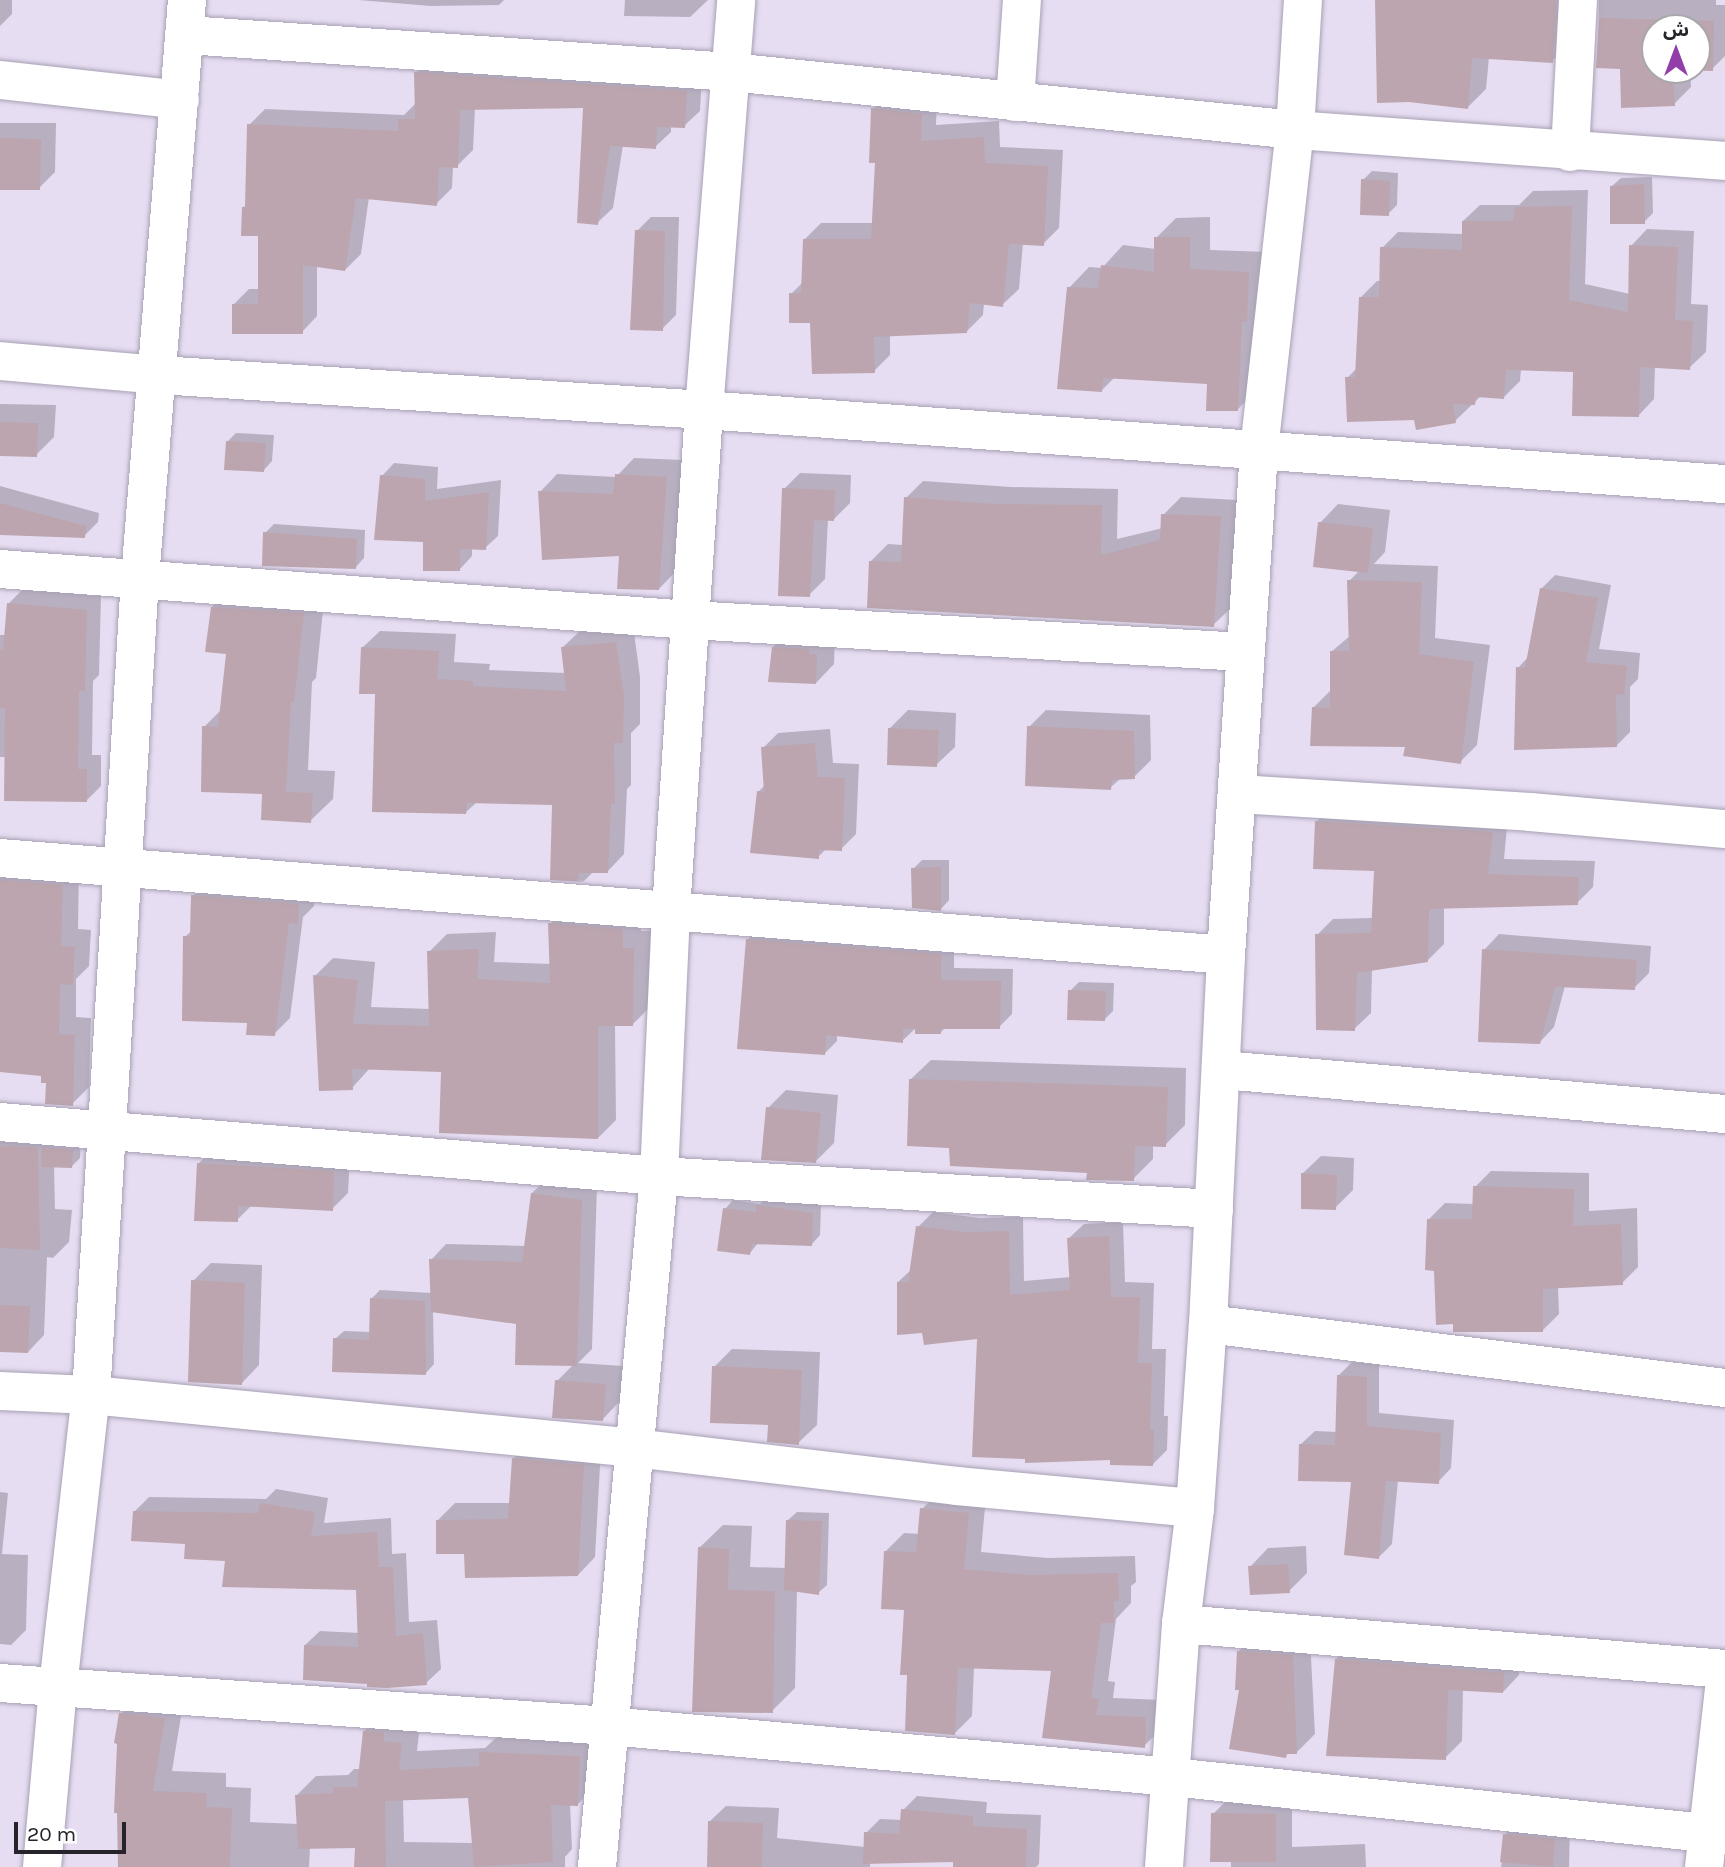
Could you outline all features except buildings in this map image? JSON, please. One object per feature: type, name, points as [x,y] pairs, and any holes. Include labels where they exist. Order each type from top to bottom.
[{"type":"street","points":[[597,1867],[659,1176],[671,910],[704,410],[736,0]]},
{"type":"street","points":[[1015,102],[1022,0]]},
{"type":"street","points":[[1164,1867],[1181,1624],[1195,1508],[1208,1324],[1223,1070],[1226,955],[1259,450],[1294,131],[1303,0]]},
{"type":"street","points":[[1570,152],[1578,0]]},
{"type":"street","points":[[42,1867],[58,1687],[91,1395],[109,1133],[121,869],[140,578],[159,375],[186,17],[1294,131],[1570,152],[1725,160]]},
{"type":"street","points":[[0,80],[180,100]]},
{"type":"street","points":[[0,361],[159,375],[704,410],[1725,484]]},
{"type":"street","points":[[0,569],[690,620],[1244,652]]},
{"type":"street","points":[[1238,794],[1531,812],[1725,830]]},
{"type":"street","points":[[0,858],[1226,955]]},
{"type":"street","points":[[1223,1070],[1725,1114]]},
{"type":"street","points":[[0,1122],[659,1176],[1214,1209]]},
{"type":"street","points":[[1208,1324],[1725,1388]]},
{"type":"street","points":[[0,1391],[91,1395],[635,1448],[957,1486],[1195,1508]]},
{"type":"street","points":[[1181,1624],[1725,1668]]},
{"type":"street","points":[[0,1683],[609,1726],[1172,1777],[1712,1845],[1725,1681]]}]
